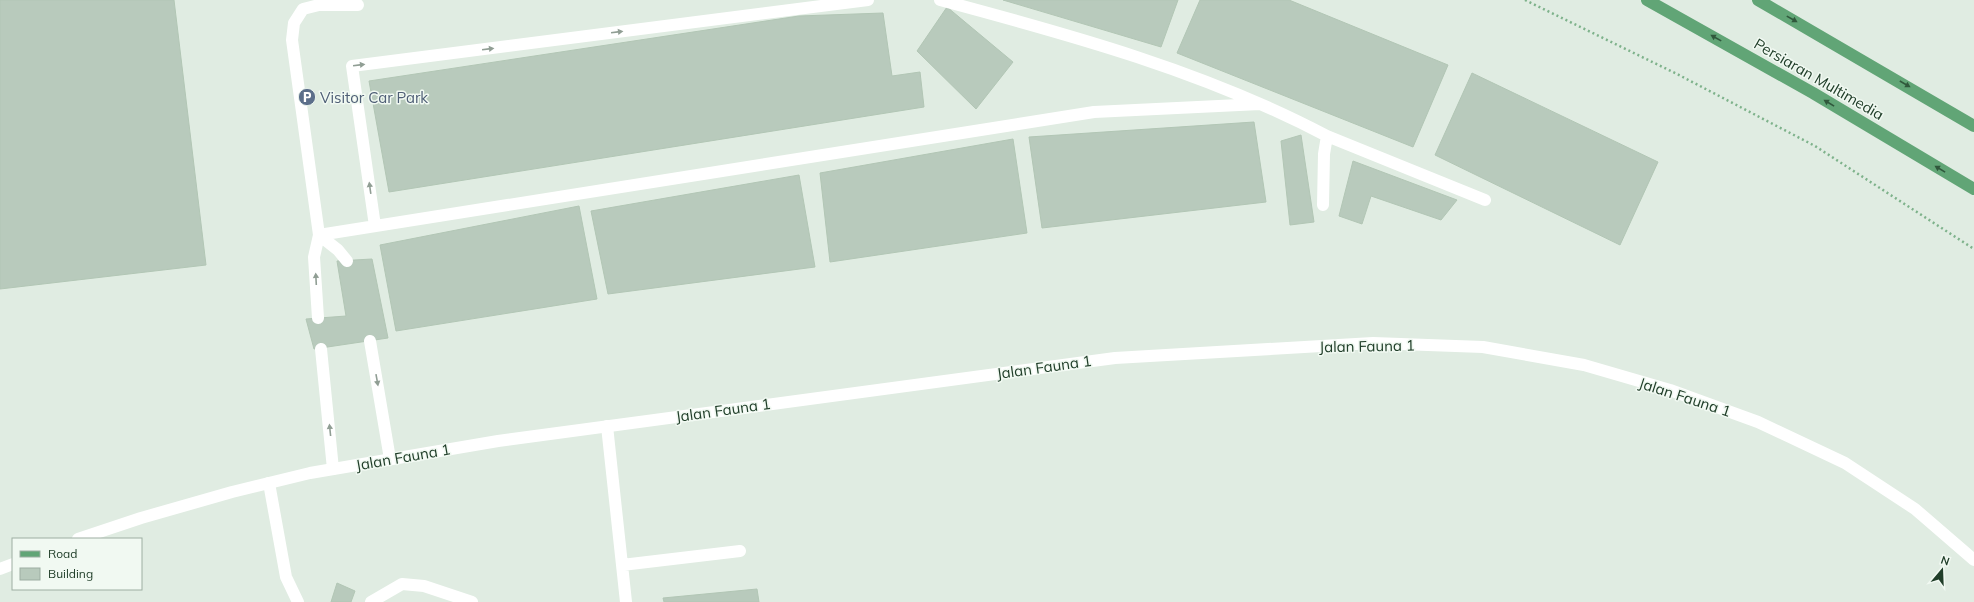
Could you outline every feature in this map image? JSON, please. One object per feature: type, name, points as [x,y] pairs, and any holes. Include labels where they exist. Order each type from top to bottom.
[{"type":"main road","name":"Persiaran Multimedia","points":[[1647,0],[1813,93],[1974,189]]},
{"type":"main road","points":[[1758,0],[1974,126]]},
{"type":"street","points":[[375,226],[352,66],[868,0]]},
{"type":"street","points":[[940,0],[1114,50],[1210,83],[1260,104],[1327,136],[1485,200]]},
{"type":"street","points":[[318,318],[314,256],[319,235],[292,40],[294,23],[303,9],[319,5],[358,5]]},
{"type":"street","points":[[319,235],[1094,112],[1260,104]]},
{"type":"street","points":[[1323,205],[1324,154],[1327,136]]},
{"type":"street","points":[[319,235],[338,250],[347,261]]},
{"type":"street","points":[[370,342],[390,459]]},
{"type":"street","name":"Jalan Fauna 1","points":[[81,538],[141,518],[310,473],[498,441],[1115,358],[1373,343],[1483,347],[1584,365],[1670,390],[1758,422],[1845,463],[1915,509],[1974,560]]},
{"type":"street","points":[[321,349],[334,469]]},
{"type":"street","points":[[607,426],[626,602]]},
{"type":"street","points":[[269,483],[286,577],[298,602]]},
{"type":"street","points":[[622,565],[740,551]]},
{"type":"street","points":[[0,570],[12,564]]},
{"type":"street","points":[[371,602],[402,584],[424,586],[472,602]]},
{"type":"path","points":[[1525,0],[1677,74],[1815,146],[1974,249]]},
{"type":"building","points":[[0,0],[174,0],[206,265],[0,289]]},
{"type":"building","points":[[1003,0],[1178,0],[1161,47]]},
{"type":"building","points":[[1200,0],[1289,0],[1448,65],[1413,147],[1177,53]]},
{"type":"building","points":[[947,7],[1013,62],[976,109],[917,51]]},
{"type":"building","points":[[883,13],[892,76],[920,72],[924,107],[389,192],[369,81],[799,16]]},
{"type":"building","points":[[1472,73],[1658,162],[1620,245],[1435,155]]},
{"type":"building","points":[[1254,122],[1266,202],[1042,228],[1029,137]]},
{"type":"building","points":[[1301,135],[1314,222],[1290,225],[1281,141]]},
{"type":"building","points":[[1013,139],[1027,233],[830,262],[820,173]]},
{"type":"building","points":[[1353,161],[1457,200],[1441,220],[1371,196],[1362,224],[1339,216]]},
{"type":"building","points":[[799,175],[815,267],[608,294],[591,211]]},
{"type":"building","points":[[579,206],[597,299],[396,331],[380,245]]},
{"type":"building","points":[[372,259],[388,338],[314,349],[306,319],[346,316],[337,261]]},
{"type":"building","points":[[337,583],[355,591],[351,602],[331,602]]},
{"type":"building","points":[[757,589],[759,602],[664,602],[663,598]]},
{"type":"place","name":"Visitor Car Park","points":[[307,97]]}]
